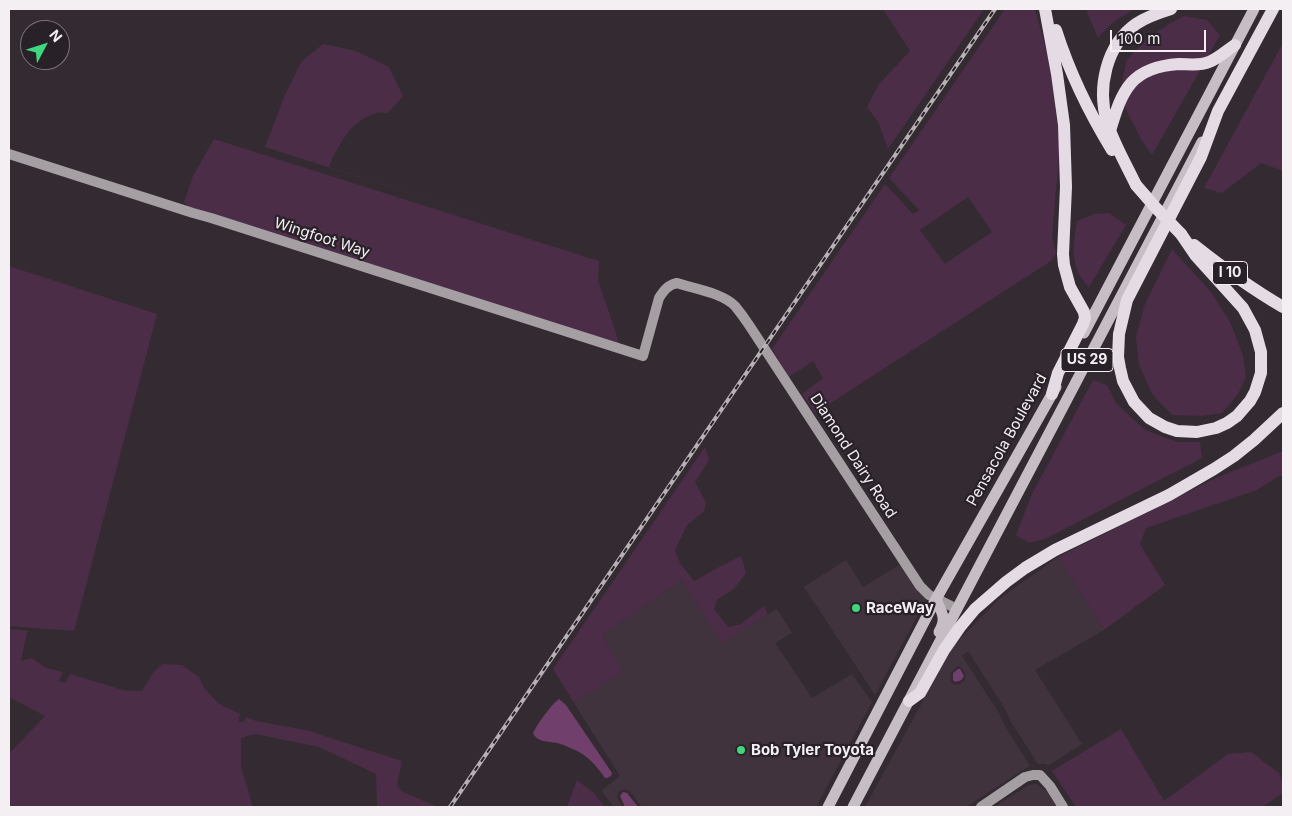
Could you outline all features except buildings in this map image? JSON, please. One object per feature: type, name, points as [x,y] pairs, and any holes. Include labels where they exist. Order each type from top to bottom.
[{"type":"highway","points":[[1045,9],[1064,125],[1066,187],[1064,265],[1070,287],[1084,312],[1085,318],[1084,324],[1058,373],[1052,394]]},
{"type":"highway","name":"I 10","points":[[1049,9],[1064,56],[1087,108],[1116,157],[1136,184],[1181,234],[1228,271],[1283,307]]},
{"type":"highway","points":[[1136,184],[1110,131],[1104,107],[1104,86],[1107,66],[1113,50],[1134,25],[1148,17],[1171,9]]},
{"type":"highway","name":"US 29","points":[[1218,111],[1273,9]]},
{"type":"highway","points":[[1110,131],[1124,91],[1140,75],[1152,68],[1162,66],[1209,62],[1235,44]]},
{"type":"highway","points":[[1181,234],[1196,256],[1243,308],[1255,330],[1262,362],[1259,383],[1255,392],[1237,416],[1216,428],[1197,432],[1176,431],[1165,427],[1148,418],[1141,411],[1128,393],[1123,381],[1118,357],[1118,344],[1127,300],[1201,157],[1218,111]]},
{"type":"highway","points":[[907,699],[920,693],[960,626],[1006,582],[1055,550],[1169,495],[1214,469],[1254,440],[1283,413]]},
{"type":"main road","name":"Pensacola Boulevard","points":[[828,807],[936,599],[1052,394],[1254,9]]},
{"type":"main road","name":"US 29","points":[[853,807],[907,699],[957,609],[1218,111]]},
{"type":"main road","points":[[890,689],[907,699],[943,624],[943,615],[936,599]]},
{"type":"street","name":"Wingfoot Way","points":[[9,154],[626,352],[643,356],[648,337]]},
{"type":"street","name":"Diamond Dairy Road","points":[[648,337],[659,298],[670,285],[677,283],[718,296],[728,300],[736,307],[920,586],[929,595],[957,609]]},
{"type":"street","points":[[626,352],[648,337]]},
{"type":"street","points":[[981,807],[1026,778],[1040,775],[1050,786],[1063,807]]},
{"type":"shaded area","points":[[883,9],[984,9],[888,149],[878,122],[867,107],[879,84],[910,51]]},
{"type":"shaded area","points":[[1005,9],[1035,9],[1049,60],[1060,144],[1052,237],[1056,253],[1051,261],[815,413],[802,394],[823,378],[813,361],[789,377],[772,349],[885,184],[913,214],[919,210],[889,178]],"holes":[[[968,197],[992,232],[945,264],[920,230]]]},
{"type":"shaded area","points":[[1086,9],[1135,9],[1115,21],[1098,38]]},
{"type":"shaded area","points":[[1184,16],[1207,20],[1220,35],[1152,155],[1141,139],[1125,108],[1122,81],[1127,59],[1147,39]]},
{"type":"shaded area","points":[[1283,43],[1283,171],[1261,163],[1222,193],[1204,188]]},
{"type":"shaded area","points":[[323,44],[356,51],[389,67],[403,96],[388,113],[368,116],[353,127],[337,150],[329,167],[599,254],[265,147],[284,97],[301,62]]},
{"type":"shaded area","points":[[214,139],[599,261],[598,281],[620,346],[191,209],[184,202],[193,176]]},
{"type":"shaded area","points":[[1109,213],[1126,225],[1089,287],[1078,272],[1075,264],[1074,239],[1077,221],[1094,214]]},
{"type":"shaded area","points":[[1172,249],[1211,292],[1230,322],[1243,355],[1246,377],[1238,394],[1222,413],[1202,416],[1172,415],[1152,394],[1139,364],[1136,337],[1145,304]]},
{"type":"shaded area","points":[[9,266],[157,314],[74,631],[9,626]]},
{"type":"shaded area","points":[[1093,380],[1107,385],[1116,403],[1145,430],[1177,442],[1200,442],[1202,458],[1045,539],[1029,543],[1016,535],[1032,494]]},
{"type":"shaded area","points":[[705,447],[709,460],[695,482],[706,502],[704,511],[687,525],[675,550],[680,563],[694,581],[741,556],[746,573],[734,589],[717,600],[714,609],[728,627],[741,624],[764,606],[768,614],[722,643],[682,580],[603,636],[622,672],[574,703],[553,669]]},
{"type":"shaded area","points":[[1283,451],[1283,476],[1279,476],[1257,490],[1146,528],[1140,544],[1165,585],[1104,630],[1058,557],[1216,478]]},
{"type":"shaded area","points":[[1058,557],[1104,630],[1035,670],[1082,744],[1048,766],[1046,764],[1038,764],[968,651],[962,656],[999,713],[1030,766],[966,807],[865,807],[953,646],[999,599]],"holes":[[[956,667],[962,668],[966,676],[964,681],[955,685],[951,682],[950,674]]]},
{"type":"shaded area","points":[[846,560],[863,587],[901,564],[927,598],[875,695],[804,587]]},
{"type":"shaded area","points":[[682,580],[722,642],[777,609],[792,633],[775,643],[812,698],[852,674],[872,702],[816,807],[642,807],[630,791],[624,789],[618,792],[617,797],[622,807],[614,807],[603,793],[602,790],[620,776],[574,703],[621,672],[603,636]]},
{"type":"shaded area","points":[[9,629],[30,631],[27,632],[21,661],[32,658],[46,668],[63,672],[59,681],[65,683],[70,674],[123,690],[142,691],[153,673],[162,664],[182,665],[199,677],[204,688],[219,704],[240,714],[238,722],[244,722],[246,717],[256,721],[306,730],[402,761],[397,785],[401,791],[438,807],[377,807],[376,774],[319,747],[255,734],[241,738],[241,767],[253,807],[9,807],[9,754],[45,716],[9,697]]},
{"type":"shaded area","points":[[960,669],[964,676],[961,680],[955,682],[953,680],[953,673]]},
{"type":"shaded area","points":[[559,699],[566,705],[612,773],[611,776],[605,778],[587,757],[579,752],[560,744],[540,740],[535,736],[533,733],[538,724]]},
{"type":"shaded area","points":[[1121,729],[1164,801],[1228,754],[1251,752],[1279,773],[1283,784],[1283,793],[1262,807],[1076,807],[1052,771]]},
{"type":"shaded area","points":[[577,780],[594,793],[605,807],[567,807]]},
{"type":"shaded area","points":[[1037,784],[1047,792],[1057,807],[994,807],[1029,785]]},
{"type":"shaded area","points":[[623,792],[627,793],[638,807],[625,807],[620,796]]},
{"type":"railway","points":[[450,807],[995,9]]},
{"type":"place","name":"RaceWay","points":[[856,608]]},
{"type":"place","name":"Bob Tyler Toyota","points":[[741,750]]}]
